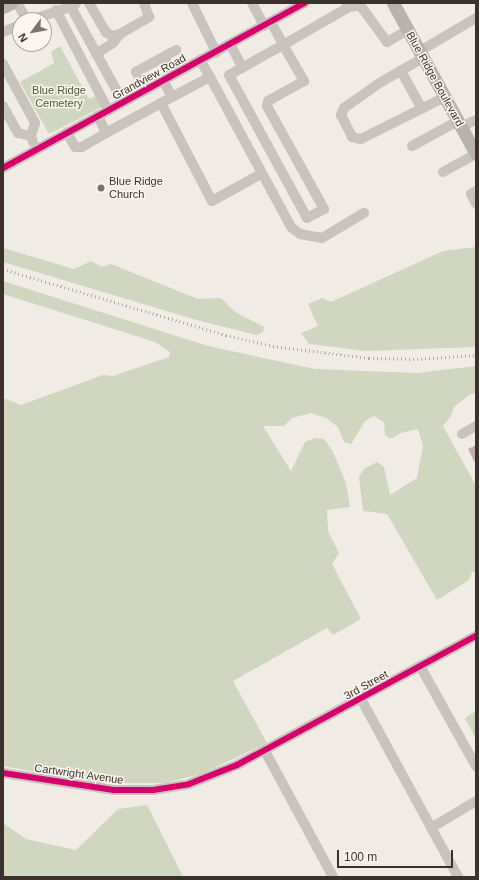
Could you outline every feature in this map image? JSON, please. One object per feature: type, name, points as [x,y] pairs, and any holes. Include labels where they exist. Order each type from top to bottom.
[{"type":"main road","points":[[3,7],[11,3]]},
{"type":"main road","name":"Blue Ridge Boulevard","points":[[393,3],[476,154]]},
{"type":"street","points":[[17,3],[22,12]]},
{"type":"street","points":[[90,3],[106,32],[112,36],[120,34],[149,17],[144,3]]},
{"type":"street","points":[[192,3],[216,52]]},
{"type":"street","points":[[252,3],[283,45],[304,81],[268,101],[267,106],[324,209],[307,218],[229,75],[283,45],[348,5],[360,5],[387,42],[408,30]]},
{"type":"street","points":[[51,12],[75,4]]},
{"type":"street","points":[[75,4],[72,10],[122,102]]},
{"type":"street","name":"Grandview Road","points":[[3,168],[302,4]]},
{"type":"street","points":[[56,10],[108,110]]},
{"type":"street","points":[[445,97],[361,139],[352,137],[341,115],[344,108],[401,71],[422,54],[476,18]]},
{"type":"street","points":[[96,54],[113,43],[120,34]]},
{"type":"street","points":[[230,44],[243,68]]},
{"type":"street","points":[[146,90],[136,72],[176,50]]},
{"type":"street","points":[[164,57],[173,75]]},
{"type":"street","points":[[200,60],[237,125],[261,174],[291,227],[300,234],[322,238],[364,213]]},
{"type":"street","points":[[3,64],[35,124],[30,136]]},
{"type":"street","points":[[401,71],[422,109]]},
{"type":"street","points":[[67,133],[75,147],[82,147],[210,77]]},
{"type":"street","points":[[163,80],[172,97]]},
{"type":"street","points":[[161,103],[212,201],[261,174]]},
{"type":"street","points":[[3,106],[18,133],[30,136],[37,149]]},
{"type":"street","points":[[98,116],[106,133]]},
{"type":"street","points":[[237,125],[252,117]]},
{"type":"street","points":[[412,146],[459,124],[476,120]]},
{"type":"street","points":[[443,172],[476,154]]},
{"type":"street","points":[[476,191],[471,194],[476,204]]},
{"type":"street","points":[[282,210],[297,202]]},
{"type":"street","points":[[462,434],[476,426]]},
{"type":"street","name":"3rd Street","points":[[265,751],[476,636]]},
{"type":"street","points":[[420,666],[476,766]]},
{"type":"street","points":[[361,699],[458,877]]},
{"type":"street","points":[[265,751],[333,877]]},
{"type":"street","name":"Cartwright Avenue","points":[[3,773],[114,790],[153,790],[189,784],[213,776],[265,751]]},
{"type":"street","points":[[431,828],[476,801]]},
{"type":"green space","name":"Blue Ridge Cemetery","points":[[60,46],[89,99],[96,96],[102,107],[49,134],[20,82],[54,63],[52,51]]},
{"type":"green space","points":[[476,247],[476,347],[365,351],[309,344],[301,333],[318,326],[308,304],[322,298],[331,302],[443,251]]},
{"type":"green space","points":[[3,248],[74,269],[91,261],[102,267],[111,264],[198,299],[221,298],[235,312],[264,327],[263,332],[257,335],[193,319],[3,262]]},
{"type":"green space","points":[[3,281],[208,346],[315,369],[417,373],[476,366],[476,393],[469,395],[454,407],[451,416],[443,426],[476,486],[476,571],[472,572],[469,580],[437,600],[387,514],[363,511],[359,477],[364,469],[377,462],[384,467],[390,495],[417,478],[423,446],[418,429],[401,433],[390,439],[385,435],[384,422],[374,416],[365,421],[351,444],[344,442],[338,427],[326,418],[311,413],[292,418],[284,426],[263,426],[291,471],[305,442],[315,438],[324,439],[333,452],[346,483],[350,507],[327,510],[328,531],[339,553],[332,564],[361,619],[333,635],[327,628],[233,681],[267,743],[201,774],[165,783],[99,783],[3,766],[3,398],[21,405],[103,375],[113,376],[169,357],[170,352],[155,342],[3,294]]},
{"type":"green space","points":[[476,711],[476,739],[465,718]]},
{"type":"green space","points":[[147,805],[183,877],[3,877],[3,823],[26,839],[76,850],[118,809]]},
{"type":"building","points":[[476,445],[476,465],[468,449]]},
{"type":"railway","points":[[3,269],[226,335],[273,346],[369,358],[417,359],[476,355]]},
{"type":"cycle path","points":[[3,168],[305,3]]},
{"type":"cycle path","points":[[3,773],[114,790],[153,790],[189,784],[237,765],[476,636]]},
{"type":"place","name":"Blue Ridge Church","points":[[101,188]]}]
